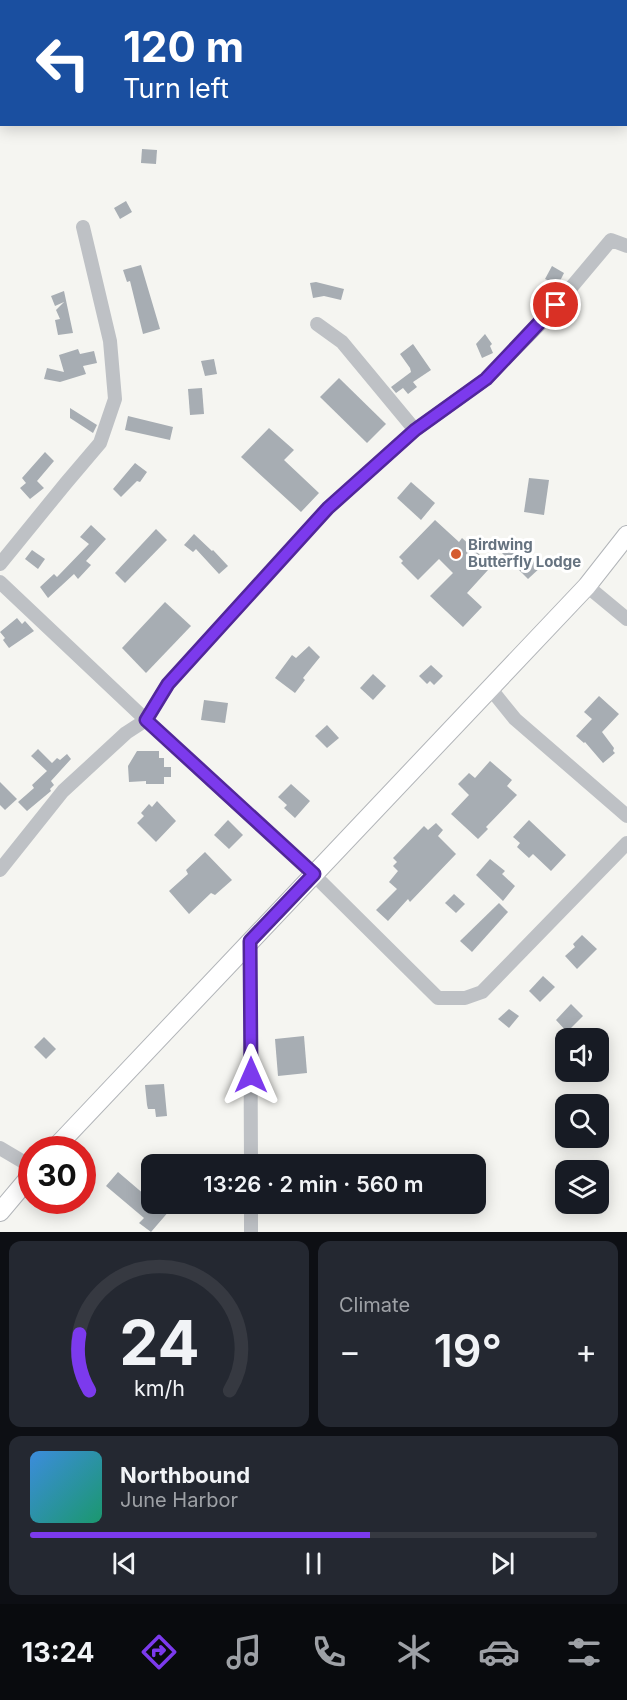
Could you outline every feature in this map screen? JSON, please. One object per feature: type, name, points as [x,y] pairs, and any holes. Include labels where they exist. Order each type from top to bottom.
[{"type":"main road","points":[[66,1136],[587,586],[627,535]]},
{"type":"main road","points":[[0,1212],[18,1191]]},
{"type":"street","points":[[0,564],[100,444],[115,399],[110,341],[83,227]]},
{"type":"street","points":[[0,870],[63,791],[126,734],[146,720],[168,684],[328,508],[415,430],[486,379],[543,321],[611,240],[627,246]]},
{"type":"street","points":[[317,324],[342,342],[415,430]]},
{"type":"street","points":[[0,582],[314,874],[438,998],[465,998],[482,992],[627,843]]},
{"type":"street","points":[[587,586],[627,619]]},
{"type":"street","points":[[490,688],[515,719],[627,816]]},
{"type":"street","points":[[250,941],[251,1154]]},
{"type":"street","points":[[0,1148],[18,1159]]},
{"type":"street","points":[[251,1214],[251,1232]]},
{"type":"building","points":[[142,149],[157,150],[156,164],[141,163]]},
{"type":"building","points":[[126,201],[132,212],[120,219],[114,208]]},
{"type":"building","points":[[141,265],[160,329],[143,334],[130,281],[127,282],[123,270]]},
{"type":"building","points":[[552,266],[564,273],[558,285],[545,279]]},
{"type":"building","points":[[316,282],[344,289],[341,300],[324,296],[313,298],[310,283]]},
{"type":"building","points":[[64,291],[73,333],[58,335],[55,320],[60,319],[56,310],[64,302],[55,306],[51,296]]},
{"type":"building","points":[[485,334],[492,344],[490,346],[493,353],[482,358],[476,344]]},
{"type":"building","points":[[413,344],[431,370],[413,382],[417,387],[408,394],[403,388],[396,393],[391,387],[411,372],[400,354]]},
{"type":"building","points":[[78,349],[80,354],[94,351],[97,363],[83,366],[86,374],[60,382],[44,379],[47,368],[64,372],[59,355]]},
{"type":"building","points":[[214,359],[217,374],[205,376],[201,361]]},
{"type":"building","points":[[339,378],[386,424],[367,443],[320,397]]},
{"type":"building","points":[[202,388],[204,414],[190,415],[188,389]]},
{"type":"building","points":[[70,408],[97,425],[93,433],[70,418]]},
{"type":"building","points":[[128,416],[173,427],[170,440],[125,430]]},
{"type":"building","points":[[269,428],[294,450],[284,460],[319,493],[301,512],[241,457]]},
{"type":"building","points":[[45,452],[54,461],[37,481],[44,488],[30,499],[20,488],[26,483],[22,478]]},
{"type":"building","points":[[135,463],[147,472],[140,482],[137,481],[121,497],[113,489]]},
{"type":"building","points":[[529,478],[549,480],[544,515],[524,512]]},
{"type":"building","points":[[411,482],[435,503],[421,520],[397,498]]},
{"type":"building","points":[[435,520],[459,542],[462,538],[471,546],[481,556],[477,560],[488,570],[467,593],[482,607],[463,627],[430,596],[453,573],[439,559],[418,580],[401,563],[403,561],[399,557]]},
{"type":"building","points":[[91,525],[106,539],[86,561],[91,565],[78,579],[74,574],[48,598],[40,587],[54,574],[57,577],[89,544],[80,537]]},
{"type":"building","points":[[156,529],[167,540],[125,583],[115,573]]},
{"type":"building","points":[[194,534],[228,566],[219,574],[196,549],[193,552],[184,545]]},
{"type":"building","points":[[516,540],[542,566],[528,579],[502,553]]},
{"type":"building","points":[[32,550],[45,559],[38,569],[25,559]]},
{"type":"building","points":[[165,602],[191,626],[146,673],[122,648]]},
{"type":"building","points":[[17,618],[22,624],[25,621],[34,631],[9,648],[0,632]]},
{"type":"building","points":[[309,646],[320,657],[303,678],[305,680],[295,693],[275,678],[292,655],[296,658]]},
{"type":"building","points":[[431,665],[443,676],[434,685],[430,681],[427,684],[419,676]]},
{"type":"building","points":[[373,674],[386,686],[373,700],[360,688]]},
{"type":"building","points":[[599,696],[619,714],[602,732],[615,753],[603,763],[585,742],[576,736],[592,719],[584,712]]},
{"type":"building","points":[[204,700],[228,703],[225,723],[201,720]]},
{"type":"building","points":[[327,725],[339,738],[327,748],[315,736]]},
{"type":"building","points":[[38,749],[52,763],[67,754],[71,759],[51,781],[54,785],[51,791],[27,811],[18,802],[34,788],[32,785],[47,771],[31,756]]},
{"type":"building","points":[[137,751],[159,751],[159,758],[164,758],[164,767],[171,767],[171,777],[164,777],[164,784],[146,784],[146,781],[129,782],[128,766]]},
{"type":"building","points":[[490,761],[512,780],[507,786],[517,795],[486,827],[488,829],[478,839],[451,814],[469,795],[458,784],[469,773],[475,778]]},
{"type":"building","points":[[0,782],[17,799],[5,810],[0,805]]},
{"type":"building","points":[[291,784],[310,801],[295,818],[284,808],[287,805],[278,797]]},
{"type":"building","points":[[157,801],[176,821],[156,842],[137,823],[144,816],[141,813],[149,804],[152,807]]},
{"type":"building","points":[[228,820],[243,835],[229,849],[214,835]]},
{"type":"building","points":[[529,820],[566,855],[551,871],[533,854],[529,858],[517,847],[520,843],[513,837]]},
{"type":"building","points":[[436,823],[443,830],[438,836],[456,854],[410,902],[408,899],[388,921],[376,910],[397,889],[389,882],[398,871],[393,866],[397,862],[393,858],[424,826],[428,830]]},
{"type":"building","points":[[205,852],[232,880],[215,895],[211,893],[189,914],[169,891],[188,874],[186,870]]},
{"type":"building","points":[[490,859],[505,871],[502,874],[515,886],[503,901],[476,875]]},
{"type":"building","points":[[454,894],[465,904],[456,913],[445,903]]},
{"type":"building","points":[[499,903],[508,912],[472,952],[460,941]]},
{"type":"building","points":[[582,935],[597,949],[577,969],[565,956],[575,947],[573,944]]},
{"type":"building","points":[[543,976],[555,987],[540,1002],[529,991]]},
{"type":"building","points":[[571,1004],[583,1016],[571,1028],[563,1028],[556,1020]]},
{"type":"building","points":[[509,1009],[519,1016],[509,1028],[498,1019]]},
{"type":"building","points":[[304,1036],[307,1073],[278,1076],[275,1039]]},
{"type":"building","points":[[44,1037],[56,1049],[46,1059],[34,1047]]},
{"type":"building","points":[[164,1084],[167,1116],[156,1117],[155,1109],[148,1109],[145,1085]]},
{"type":"building","points":[[118,1172],[141,1192],[141,1214],[167,1214],[151,1232],[139,1223],[144,1218],[106,1186]]},
{"type":"place","name":"Birdwing Butterfly Lodge","points":[[456,554]]},
{"type":"route","points":[[251,1075],[250,941],[314,874],[146,720],[168,684],[328,508],[415,430],[486,379],[556,305]]}]
